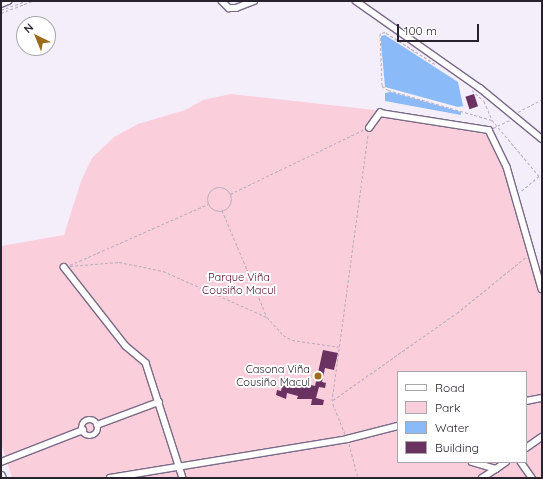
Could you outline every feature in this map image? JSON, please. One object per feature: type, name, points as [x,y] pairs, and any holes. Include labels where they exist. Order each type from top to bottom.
[{"type":"street","points":[[1,4],[8,1]]},
{"type":"street","points":[[222,1],[229,8],[236,8],[254,1]]},
{"type":"street","points":[[356,1],[480,88],[542,139]]},
{"type":"street","points":[[369,128],[380,112],[489,130],[506,167],[542,289]]},
{"type":"street","points":[[64,267],[126,346],[146,363],[181,465],[183,478]]},
{"type":"street","points":[[527,401],[542,398]]},
{"type":"street","points":[[97,425],[159,402]]},
{"type":"street","points":[[1,462],[83,430],[87,421],[92,421],[97,425]]},
{"type":"street","points":[[83,430],[87,435],[92,435],[97,431],[97,425]]},
{"type":"street","points":[[110,478],[181,465],[347,439],[395,426]]},
{"type":"street","points":[[527,447],[542,437]]},
{"type":"street","points":[[475,463],[496,469]]},
{"type":"street","points":[[482,478],[505,463]]},
{"type":"street","points":[[521,463],[532,478]]},
{"type":"path","points":[[1,12],[26,1]]},
{"type":"path","points":[[1,12],[32,1]]},
{"type":"path","points":[[440,67],[385,32],[380,32],[381,80],[384,89],[492,120]]},
{"type":"path","points":[[469,87],[484,101],[492,120],[539,176],[515,197]]},
{"type":"path","points":[[230,194],[369,128]]},
{"type":"path","points":[[358,478],[347,439],[332,401],[369,128]]},
{"type":"path","points":[[208,204],[208,196],[216,188],[224,189],[230,194]]},
{"type":"path","points":[[208,204],[216,210],[222,210],[230,202],[230,194]]},
{"type":"path","points":[[64,267],[208,204]]},
{"type":"path","points":[[222,210],[267,317],[283,335],[292,340],[340,347]]},
{"type":"path","points":[[332,401],[457,313],[532,253]]},
{"type":"path","points":[[64,267],[107,262],[141,265],[176,276],[267,317]]},
{"type":"green space","name":"Parque Viña Cousiño Macul","points":[[231,94],[411,114],[492,127],[509,167],[542,281],[542,478],[12,478],[1,443],[1,246],[64,235],[81,181],[92,158],[114,137],[138,124],[185,110],[203,100]]},
{"type":"water","points":[[385,35],[458,82],[463,106],[458,107],[385,87],[381,36]]},
{"type":"water","points":[[391,92],[461,112],[461,115],[385,101],[385,93]]},
{"type":"building","points":[[474,94],[478,106],[469,109],[465,97]]},
{"type":"building","name":"Casona Viña Cousiño Macul","points":[[323,350],[338,353],[334,370],[325,368],[322,382],[326,383],[325,388],[319,387],[316,398],[324,400],[323,405],[311,405],[312,399],[297,399],[298,396],[287,393],[286,399],[276,395],[277,390],[281,391],[284,378],[315,386]]},
{"type":"place","name":"Casona Viña Cousiño Macul","points":[[318,376]]}]
